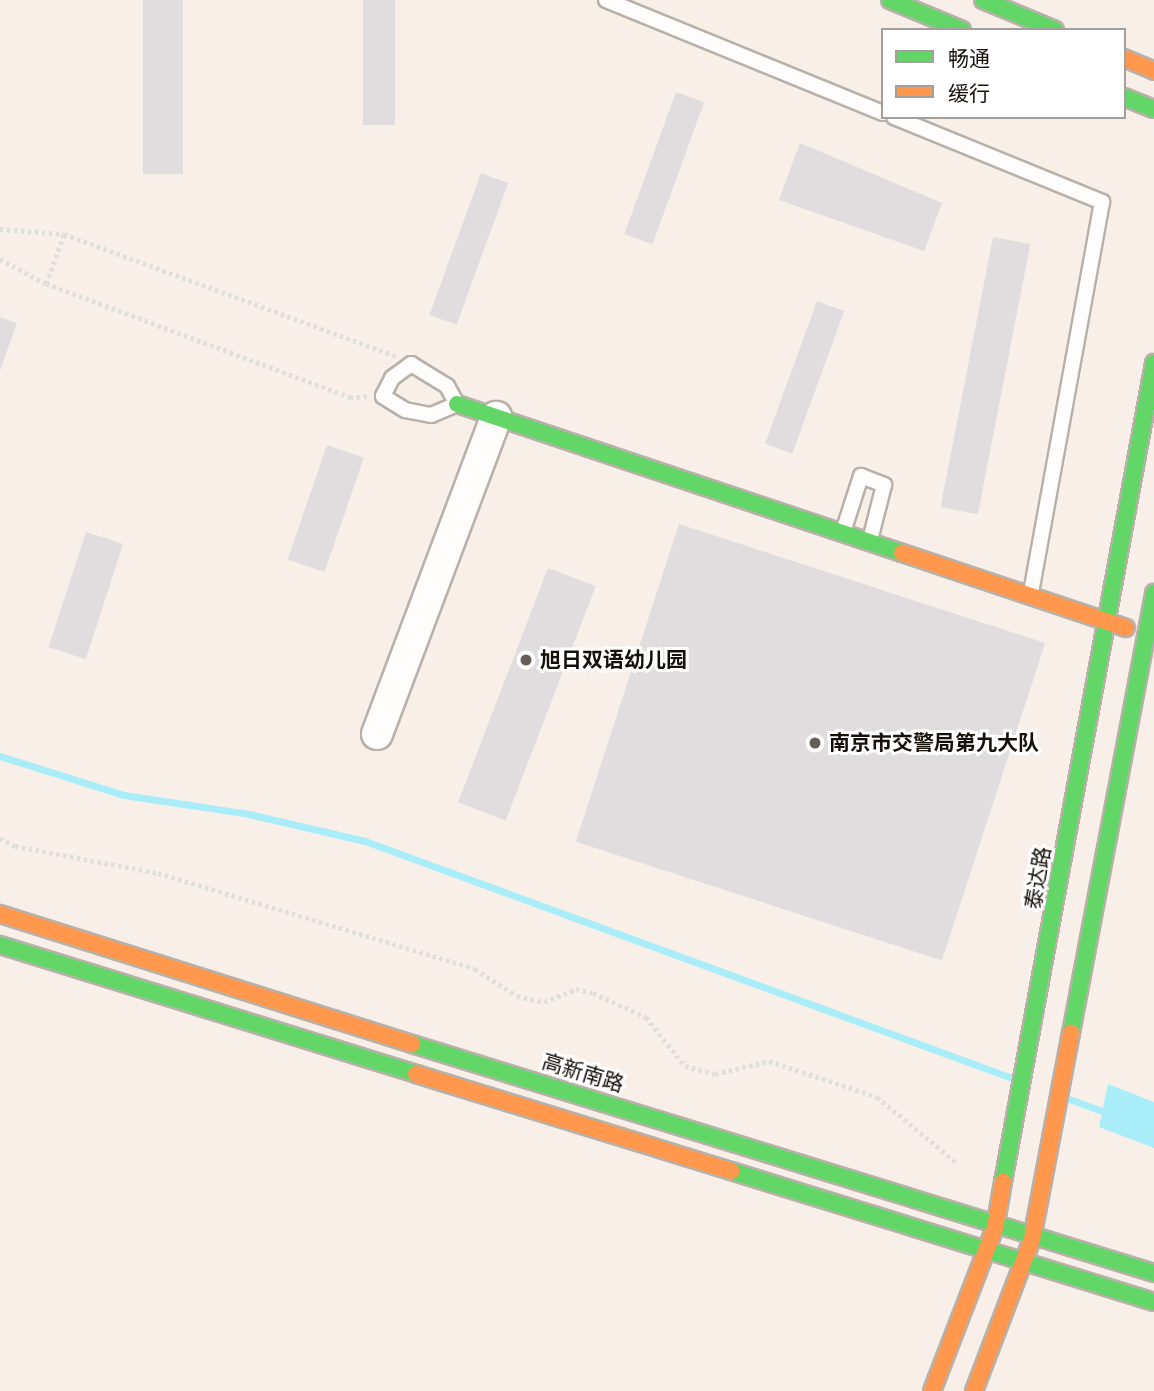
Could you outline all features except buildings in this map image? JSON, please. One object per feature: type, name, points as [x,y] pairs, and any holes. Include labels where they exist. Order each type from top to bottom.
[{"type":"main road","points":[[890,0],[957,28]]},
{"type":"main road","points":[[983,0],[1050,28]]},
{"type":"main road","points":[[1126,59],[1154,71]]},
{"type":"main road","points":[[1126,98],[1154,109]]},
{"type":"main road","name":"泰达路","points":[[932,1391],[995,1228],[1030,1047],[1104,620],[1154,363]]},
{"type":"main road","points":[[457,404],[1031,594],[1150,637]]},
{"type":"main road","points":[[974,1391],[1032,1239],[1150,637],[1154,593]]},
{"type":"main road","name":"高新南路","points":[[0,914],[995,1228],[1154,1273]]},
{"type":"main road","points":[[0,945],[1023,1264],[1154,1302]]},
{"type":"street","points":[[377,734],[496,417]]},
{"type":"lane","points":[[606,0],[881,112]]},
{"type":"lane","points":[[899,119],[1102,202],[1031,594]]},
{"type":"lane","points":[[411,364],[447,386],[457,404],[431,415],[405,410],[383,396],[392,378],[411,364]]},
{"type":"lane","points":[[843,532],[861,476],[884,485],[870,541]]},
{"type":"path","points":[[0,229],[64,234],[368,342],[411,364]]},
{"type":"path","points":[[46,284],[64,234]]},
{"type":"path","points":[[0,260],[46,284],[351,398],[383,396]]},
{"type":"path","points":[[0,838],[15,846],[158,873],[475,969],[517,996],[544,1002],[576,989],[593,993],[646,1017],[685,1066],[715,1074],[769,1061],[877,1097],[957,1163]]},
{"type":"water","points":[[1108,1084],[1154,1102],[1154,1148],[1099,1127]]},
{"type":"waterway","points":[[0,756],[124,795],[249,814],[365,841],[1012,1078]]},
{"type":"waterway","points":[[1069,1099],[1111,1114]]},
{"type":"traffic: fast","points":[[890,0],[957,28]]},
{"type":"traffic: fast","points":[[983,0],[1050,28]]},
{"type":"traffic: fast","points":[[1126,98],[1154,109]]},
{"type":"traffic: fast","points":[[1003,1182],[1154,363]]},
{"type":"traffic: fast","points":[[457,404],[902,553]]},
{"type":"traffic: fast","points":[[1071,1033],[1154,593]]},
{"type":"traffic: fast","points":[[0,945],[416,1074]]},
{"type":"traffic: fast","points":[[412,1044],[1154,1273]]},
{"type":"traffic: fast","points":[[731,1171],[1154,1302]]},
{"type":"traffic: slow","points":[[1126,59],[1154,71]]},
{"type":"traffic: slow","points":[[902,553],[1126,628]]},
{"type":"traffic: slow","points":[[0,914],[412,1044]]},
{"type":"traffic: slow","points":[[974,1391],[1032,1239],[1071,1033]]},
{"type":"traffic: slow","points":[[416,1074],[731,1171]]},
{"type":"traffic: slow","points":[[932,1391],[995,1228],[1003,1182]]},
{"type":"place","name":"旭日双语幼儿园","points":[[526,660]]},
{"type":"place","name":"南京市交警局第九大队","points":[[815,743]]}]
